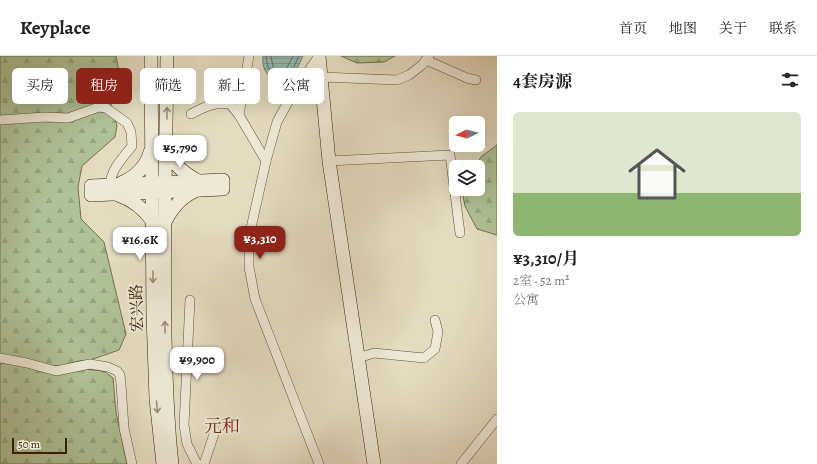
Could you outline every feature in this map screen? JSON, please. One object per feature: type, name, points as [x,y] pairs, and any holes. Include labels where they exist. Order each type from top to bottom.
[{"type":"street","name":"宏兴路","points":[[151,56],[152,187],[159,222],[164,301],[167,398],[172,464]]},
{"type":"street","name":"宏兴路","points":[[162,464],[156,400],[153,315],[159,222],[165,187],[167,56]]},
{"type":"street","points":[[239,115],[249,56]]},
{"type":"street","points":[[319,56],[320,68]]},
{"type":"street","points":[[319,56],[294,92],[278,122],[266,161],[249,237],[250,273],[255,299],[319,464]]},
{"type":"street","points":[[324,77],[397,80],[409,75],[422,65],[428,58],[467,78],[476,80]]},
{"type":"street","points":[[191,114],[208,105],[222,103],[230,104],[239,115],[266,161]]},
{"type":"street","points":[[324,104],[329,161],[374,464]]},
{"type":"street","points":[[0,120],[46,117],[68,118],[99,107],[106,108],[127,123],[131,132],[132,146],[113,171],[110,178],[112,188],[124,197],[135,202],[159,222],[177,203],[198,185]]},
{"type":"street","points":[[112,188],[137,174],[146,162],[152,149]]},
{"type":"street","points":[[166,149],[176,165],[198,185]]},
{"type":"street","points":[[329,161],[450,155],[460,233]]},
{"type":"street","points":[[112,188],[198,185]]},
{"type":"street","points":[[190,300],[184,425],[187,444],[198,464]]},
{"type":"street","points":[[358,358],[374,353],[424,358],[435,349],[438,332],[435,320]]},
{"type":"street","points":[[0,358],[27,363],[56,371],[90,364],[108,367],[117,371],[120,376],[121,384],[124,428],[132,464]]},
{"type":"street","points":[[461,464],[497,419]]},
{"type":"street","points":[[204,464],[215,431]]},
{"type":"green space","points":[[0,56],[116,56],[118,68],[76,68],[76,104],[111,104],[117,126],[115,137],[82,166],[78,187],[81,219],[104,242],[126,334],[119,350],[90,360],[79,361],[61,366],[48,366],[0,355]]},
{"type":"green space","points":[[341,56],[395,56],[384,62],[357,63]]},
{"type":"green space","points":[[497,145],[497,235],[477,229],[465,206],[463,196],[485,196],[485,160],[479,160]]},
{"type":"green space","points":[[9,362],[62,374],[84,369],[104,371],[113,378],[116,412],[127,464],[0,464],[0,364]]},
{"type":"water","points":[[263,56],[303,56],[297,68],[268,68],[268,74],[263,66]]},
{"type":"district","name":"元和","points":[[222,426]]}]
